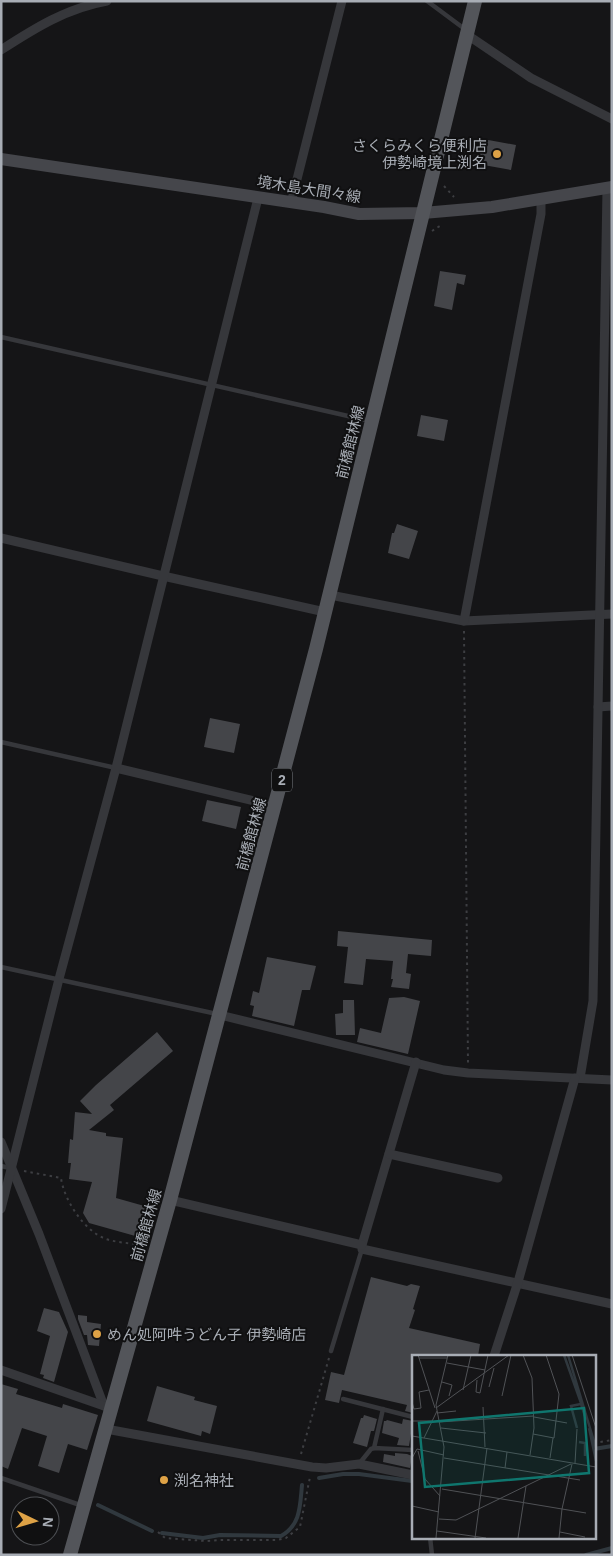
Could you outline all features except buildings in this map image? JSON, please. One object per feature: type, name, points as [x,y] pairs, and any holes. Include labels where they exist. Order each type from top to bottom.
[{"type":"main road","name":"前橋館林線","points":[[70,1555],[106,1429],[108,1407],[170,1200],[330,595],[475,1]]},
{"type":"main road","name":"境木島大間々線","points":[[1,159],[324,207],[359,214],[423,214],[492,207],[609,187]]},
{"type":"street","points":[[1,50],[52,19],[74,10],[107,1]]},
{"type":"street","points":[[291,203],[342,1]]},
{"type":"street","points":[[467,33],[532,78],[612,119]]},
{"type":"street","points":[[494,1355],[518,1282],[577,1078],[593,1001],[599,614],[609,187]]},
{"type":"street","points":[[1,1209],[59,979],[116,768],[258,198]]},
{"type":"street","points":[[464,621],[541,214],[540,199]]},
{"type":"street","points":[[1,538],[325,612]]},
{"type":"street","points":[[330,595],[464,621],[612,614]]},
{"type":"street","points":[[598,707],[612,706]]},
{"type":"street","points":[[116,768],[275,806]]},
{"type":"street","points":[[220,1015],[444,1070],[468,1073],[612,1080]]},
{"type":"street","points":[[362,1247],[416,1062]]},
{"type":"street","points":[[1,1142],[108,1407]]},
{"type":"street","points":[[389,1154],[498,1178]]},
{"type":"street","points":[[170,1200],[362,1247],[612,1304]]},
{"type":"street","points":[[1,1370],[108,1407]]},
{"type":"street","points":[[106,1429],[312,1467],[326,1468],[359,1464],[412,1475]]},
{"type":"lane","points":[[427,1],[467,33]]},
{"type":"lane","points":[[1,337],[372,422]]},
{"type":"lane","points":[[1,742],[116,768]]},
{"type":"lane","points":[[1,967],[220,1015]]},
{"type":"lane","points":[[1,1166],[12,1168]]},
{"type":"lane","points":[[331,1351],[362,1247]]},
{"type":"lane","points":[[344,1398],[412,1418]]},
{"type":"lane","points":[[374,1448],[383,1409]]},
{"type":"lane","points":[[359,1464],[371,1449],[374,1448],[412,1450]]},
{"type":"lane","points":[[1,1478],[84,1506]]},
{"type":"lane","points":[[430,1538],[432,1555]]},
{"type":"path","points":[[443,181],[447,191],[460,200]]},
{"type":"path","points":[[431,232],[444,223]]},
{"type":"path","points":[[464,621],[468,1073]]},
{"type":"path","points":[[12,1168],[61,1178],[63,1191],[81,1219],[92,1232],[103,1238],[157,1247]]},
{"type":"path","points":[[298,1464],[331,1351]]},
{"type":"path","points":[[596,1443],[612,1440]]},
{"type":"path","points":[[158,1532],[165,1538],[206,1541],[277,1540],[286,1538],[300,1526],[312,1467]]},
{"type":"waterway","points":[[596,1449],[612,1446]]},
{"type":"waterway","points":[[319,1478],[343,1474],[359,1474],[412,1481]]},
{"type":"waterway","points":[[162,1533],[203,1538],[220,1535],[281,1536],[288,1531],[296,1520],[300,1507],[302,1485]]},
{"type":"waterway","points":[[98,1505],[152,1531]]},
{"type":"waterway","points":[[586,1555],[612,1548]]},
{"type":"place","name":"さくらみくら便利店 伊勢崎境上渕名","points":[[497,154]]},
{"type":"place","name":"めん処阿吽うどん子 伊勢崎店","points":[[97,1334]]},
{"type":"place","name":"渕名神社","points":[[164,1480]]}]
